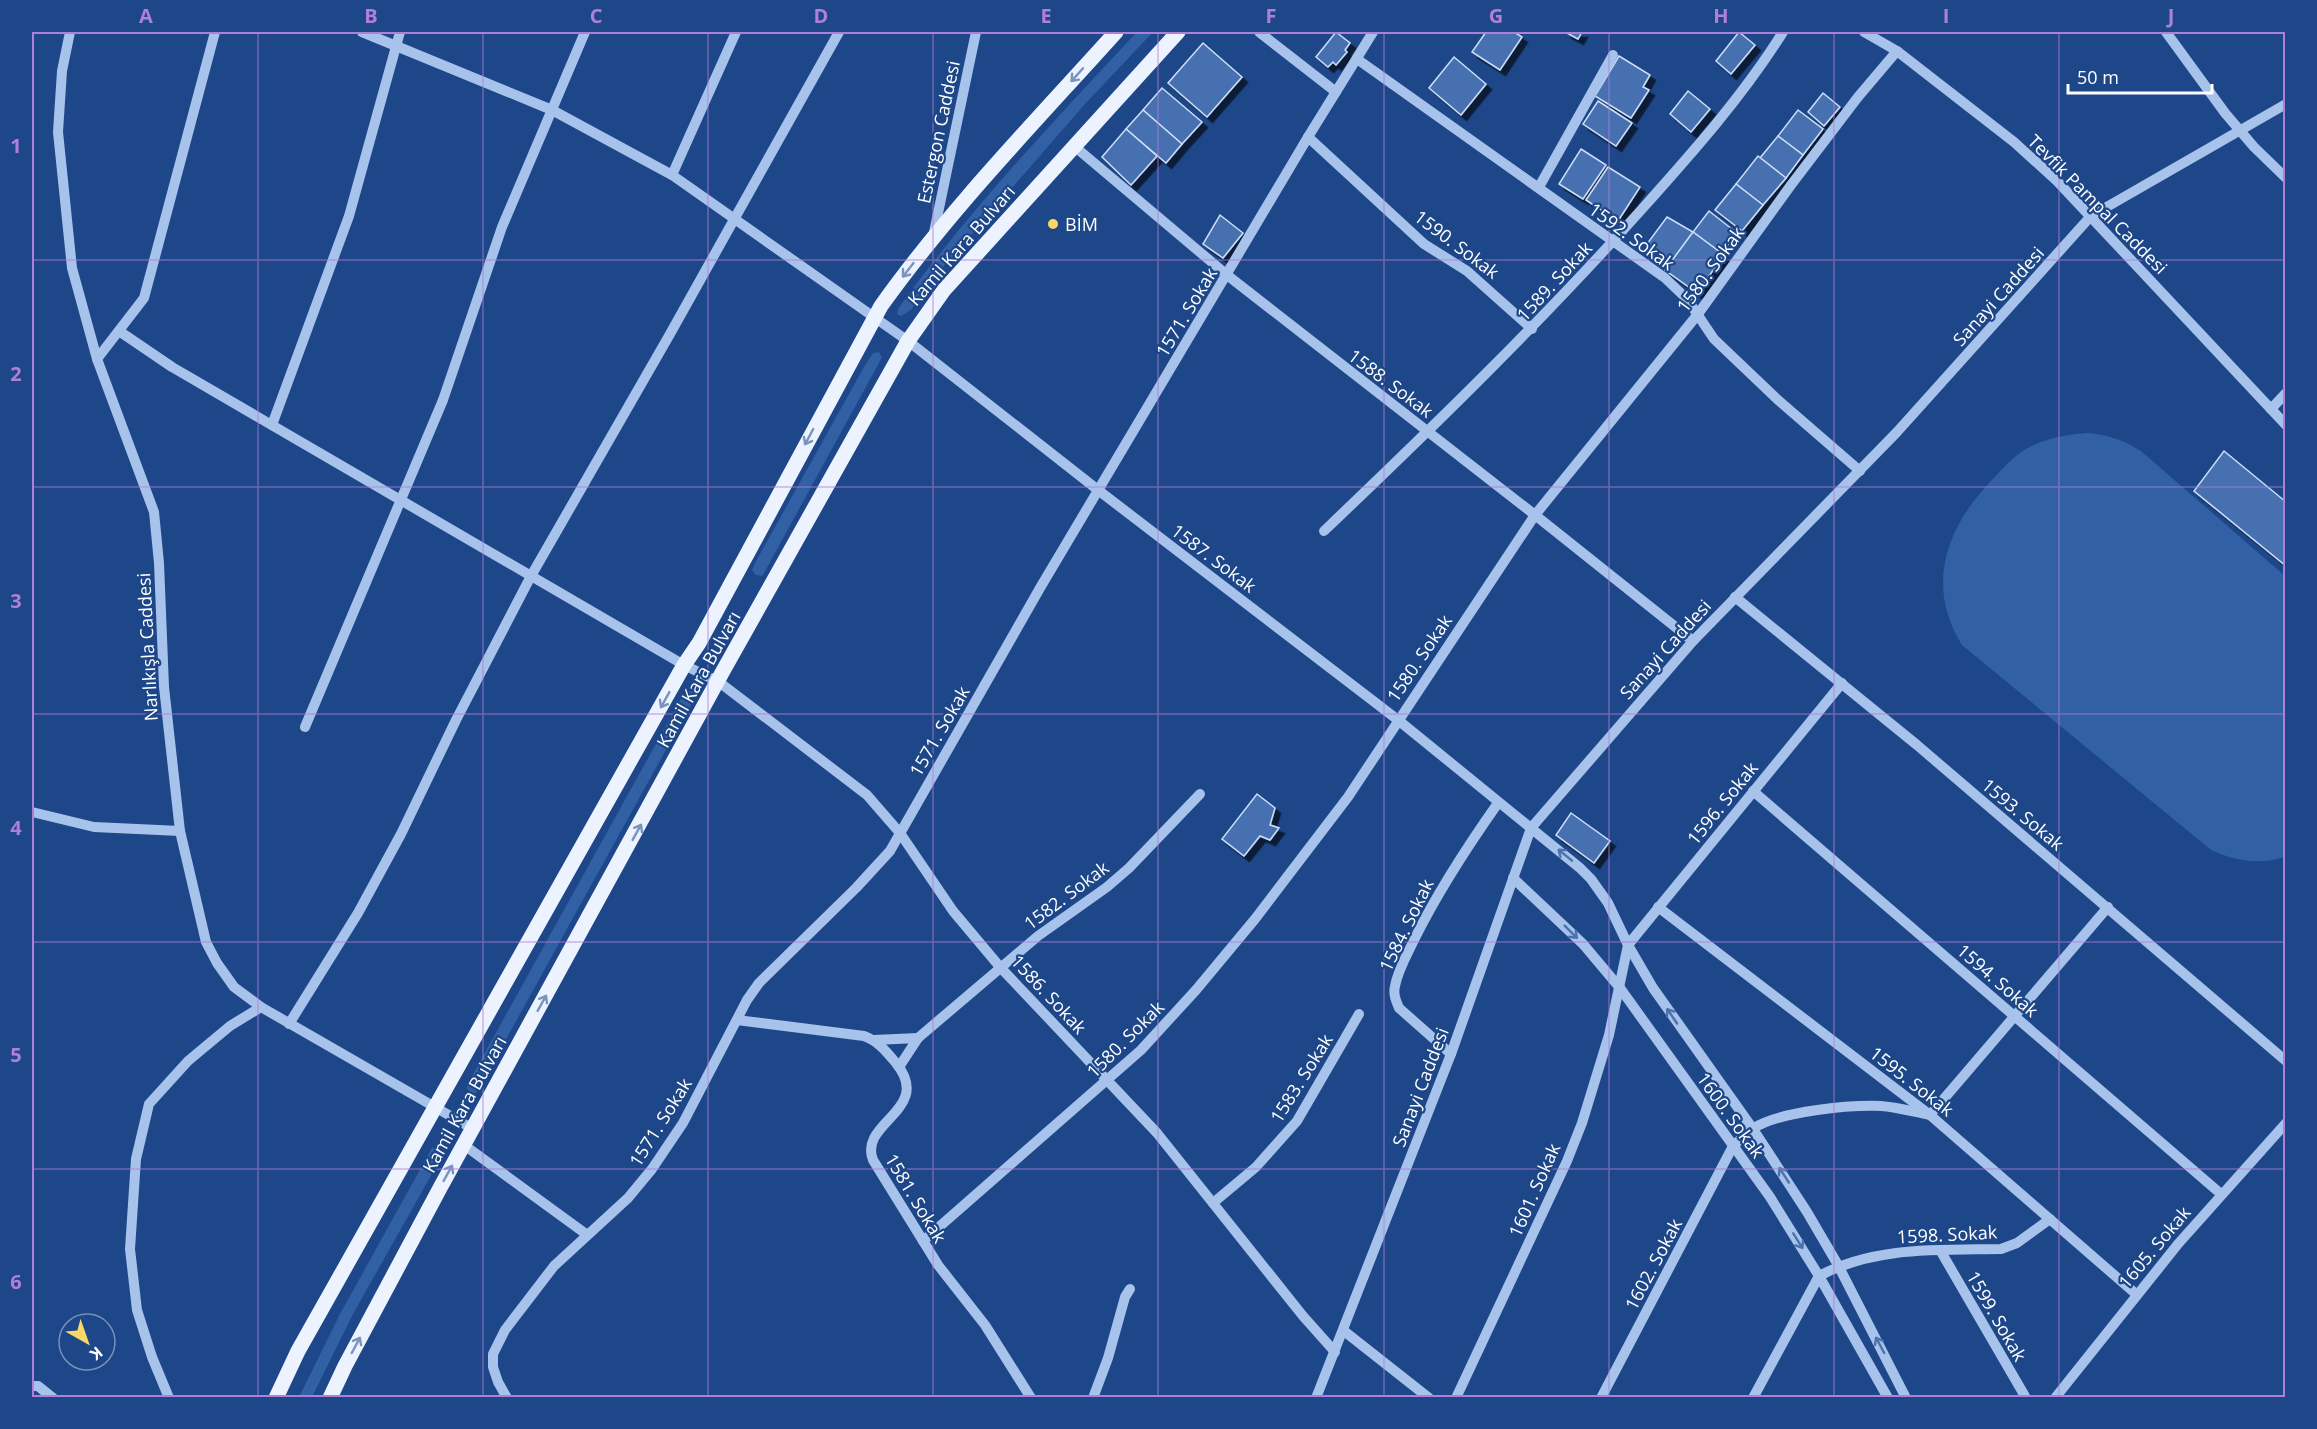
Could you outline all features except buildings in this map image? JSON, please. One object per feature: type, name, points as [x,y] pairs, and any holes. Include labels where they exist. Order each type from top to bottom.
[{"type":"main road","name":"Kamil Kara Bulvarı","points":[[276,1398],[298,1351],[684,665],[699,643],[875,317],[903,275],[933,239],[1116,32]]},
{"type":"main road","name":"Kamil Kara Bulvarı","points":[[330,1398],[472,1129],[908,341],[944,290],[1178,32]]},
{"type":"street","name":"Narlıkışla Caddesi","points":[[70,32],[62,71],[58,132],[72,268],[97,359],[154,512],[158,545],[164,687],[180,831],[206,942],[234,987],[261,1007],[472,1129]]},
{"type":"street","points":[[97,359],[144,297],[215,32]]},
{"type":"street","name":"1587. Sokak","points":[[362,32],[552,110],[672,175],[908,341],[1398,720],[1564,854],[1591,879],[1608,903],[1628,945],[1673,1018],[1753,1129],[1802,1204],[1838,1265],[1906,1398]]},
{"type":"street","points":[[272,425],[349,216],[400,32]]},
{"type":"street","points":[[305,727],[443,400],[501,227],[585,32]]},
{"type":"street","points":[[672,175],[736,32]]},
{"type":"street","points":[[289,1024],[358,913],[401,834],[456,720],[531,576],[839,32]]},
{"type":"street","name":"Estergon Caddesi","points":[[933,239],[976,32]]},
{"type":"street","points":[[1259,32],[1336,92]]},
{"type":"street","name":"1571. Sokak","points":[[507,1398],[498,1383],[493,1367],[493,1354],[501,1338],[536,1287],[554,1266],[586,1234],[628,1198],[668,1147],[683,1123],[747,1000],[759,983],[890,851],[1040,588],[1308,137],[1373,32]]},
{"type":"street","name":"1589. Sokak","points":[[1324,531],[1532,329],[1613,242],[1735,100],[1783,32]]},
{"type":"street","name":"Tevfik Pampal Caddesi","points":[[1864,32],[1897,51],[2014,142],[2091,216],[2286,425]]},
{"type":"street","points":[[2166,32],[2239,130],[2286,178]]},
{"type":"street","name":"1580. Sokak","points":[[923,1241],[1141,1050],[1255,919],[1348,797],[1535,515],[1698,314],[1791,185],[1858,97],[1897,51]]},
{"type":"street","points":[[1539,188],[1613,55]]},
{"type":"street","name":"1592. Sokak","points":[[1357,59],[1665,278],[1687,299],[1714,339],[1812,432],[1860,471]]},
{"type":"street","name":"Sanayi Caddesi","points":[[1316,1398],[1451,1054],[1531,828],[1693,641],[1860,471],[1978,344],[2091,216],[2286,105]]},
{"type":"street","name":"1590. Sokak","points":[[1308,137],[1424,244],[1467,271],[1532,329]]},
{"type":"street","name":"1588. Sokak","points":[[1074,146],[1227,275],[1693,641]]},
{"type":"street","name":"1586. Sokak","points":[[119,330],[172,367],[684,665],[719,682],[867,795],[900,833],[953,911],[1000,967],[1157,1133],[1335,1352]]},
{"type":"street","points":[[2271,409],[2286,393]]},
{"type":"street","name":"1593. Sokak","points":[[1735,597],[1842,683],[2108,907],[2286,1061]]},
{"type":"street","name":"1596. Sokak","points":[[1628,945],[1842,683]]},
{"type":"street","name":"1594. Sokak","points":[[1753,791],[2221,1194]]},
{"type":"street","name":"1582. Sokak","points":[[899,1067],[918,1038],[1062,917],[1107,887],[1129,868],[1200,794]]},
{"type":"street","name":"1584. Sokak","points":[[1451,1054],[1399,1008],[1394,998],[1394,988],[1402,966],[1438,893],[1498,803]]},
{"type":"street","points":[[32,812],[94,827],[180,831]]},
{"type":"street","name":"1600. Sokak","points":[[1513,878],[1583,944],[1620,988],[1770,1197],[1819,1276],[1888,1398]]},
{"type":"street","name":"1595. Sokak","points":[[1658,907],[1930,1115],[2136,1294]]},
{"type":"street","points":[[1733,1146],[1753,1129],[1786,1116],[1844,1107],[1884,1106],[1930,1115],[2108,907]]},
{"type":"street","name":"1601. Sokak","points":[[1456,1398],[1567,1161],[1595,1082],[1620,988],[1628,945]]},
{"type":"street","points":[[169,1398],[152,1358],[137,1310],[130,1249],[136,1159],[149,1104],[188,1061],[230,1026],[261,1007]]},
{"type":"street","name":"1583. Sokak","points":[[1213,1203],[1256,1167],[1297,1121],[1359,1014]]},
{"type":"street","points":[[737,1020],[864,1036],[874,1040],[918,1038]]},
{"type":"street","name":"1581. Sokak","points":[[874,1040],[899,1067],[906,1078],[908,1088],[905,1099],[872,1140],[869,1149],[873,1160],[938,1265],[996,1342],[1030,1398]]},
{"type":"street","name":"1605. Sokak","points":[[2055,1398],[2136,1294],[2221,1194],[2286,1123]]},
{"type":"street","points":[[464,1145],[586,1234]]},
{"type":"street","name":"1602. Sokak","points":[[1601,1398],[1733,1146]]},
{"type":"street","name":"1598. Sokak","points":[[1819,1276],[1838,1265],[1879,1254],[2001,1249],[2017,1243],[2050,1219]]},
{"type":"street","name":"1599. Sokak","points":[[1940,1250],[2026,1398]]},
{"type":"street","points":[[1753,1398],[1819,1276]]},
{"type":"street","points":[[1093,1398],[1108,1358],[1125,1297],[1130,1289]]},
{"type":"street","points":[[1344,1331],[1426,1396]]},
{"type":"street","points":[[32,1386],[38,1386],[53,1398]]},
{"type":"shaded area","points":[[1137,32],[1153,32],[1085,104],[930,282],[911,310],[901,316],[897,314],[898,309],[925,272],[983,201]]},
{"type":"shaded area","points":[[879,352],[882,357],[879,363],[764,573],[762,576],[756,575],[752,570],[755,563],[864,367],[873,353]]},
{"type":"shaded area","points":[[2088,433],[2116,439],[2141,451],[2285,576],[2285,857],[2266,861],[2248,861],[2211,850],[1962,645],[1951,623],[1945,601],[1943,579],[1946,558],[1963,517],[1976,498],[2006,465],[2028,448],[2054,438]]},
{"type":"shaded area","points":[[689,691],[694,692],[694,699],[478,1090],[476,1093],[470,1093],[467,1085],[683,695]]},
{"type":"shaded area","points":[[440,1145],[444,1150],[442,1156],[353,1314],[312,1397],[299,1397],[340,1314],[432,1148]]},
{"type":"place","name":"BİM","points":[[1053,224]]}]
